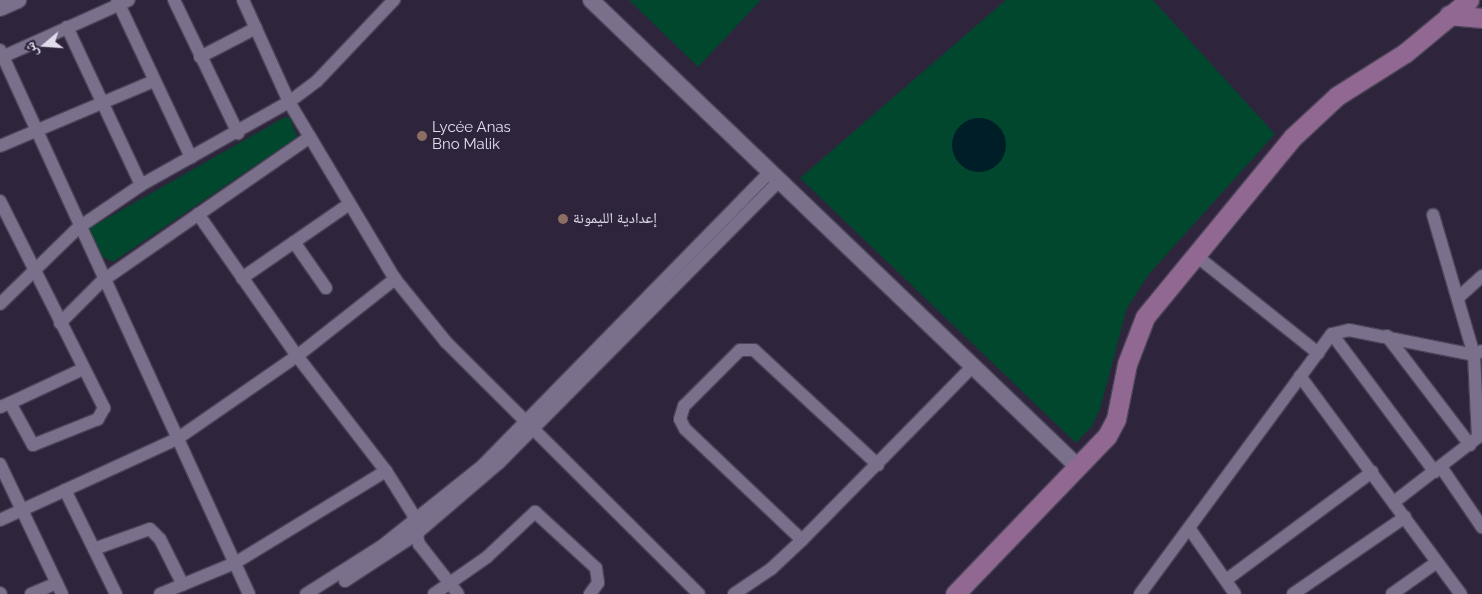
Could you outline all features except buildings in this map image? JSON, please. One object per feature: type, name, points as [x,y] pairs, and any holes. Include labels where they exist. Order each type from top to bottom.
[{"type":"main road","points":[[955,594],[1107,436],[1116,419],[1127,364],[1145,317],[1194,254],[1315,115],[1405,53],[1448,12],[1469,0]]},
{"type":"main road","points":[[1448,12],[1482,18]]},
{"type":"street","points":[[0,8],[18,0]]},
{"type":"street","points":[[174,0],[238,133]]},
{"type":"street","points":[[243,0],[289,102],[348,205],[395,279],[446,342],[699,594]]},
{"type":"street","points":[[0,304],[78,228],[141,185],[238,133],[289,102],[317,81],[394,0]]},
{"type":"street","points":[[591,0],[1077,466]]},
{"type":"street","points":[[192,158],[154,81],[122,1],[1,55],[102,282],[249,594]]},
{"type":"street","points":[[67,27],[99,103],[141,185]]},
{"type":"street","points":[[200,57],[256,28]]},
{"type":"street","points":[[0,146],[34,129],[154,81]]},
{"type":"street","points":[[60,323],[102,282],[310,137]]},
{"type":"street","points":[[323,594],[415,534],[530,425],[774,177]]},
{"type":"street","points":[[242,278],[348,205]]},
{"type":"street","points":[[1,209],[104,408],[98,419],[33,446],[5,405],[83,369]]},
{"type":"street","points":[[198,214],[297,356],[386,471],[415,519],[415,534],[458,594]]},
{"type":"street","points":[[1433,215],[1478,353],[1477,441]]},
{"type":"street","points":[[294,242],[326,288]]},
{"type":"street","points":[[1194,254],[1318,353]]},
{"type":"street","points":[[1460,296],[1482,276]]},
{"type":"street","points":[[0,520],[177,439],[297,356],[395,279]]},
{"type":"street","points":[[1140,594],[1332,334],[1349,330],[1478,353]]},
{"type":"street","points":[[1332,334],[1482,526]]},
{"type":"street","points":[[1386,336],[1477,441]]},
{"type":"street","points":[[802,540],[685,429],[680,419],[684,406],[740,350],[754,350],[878,465]]},
{"type":"street","points":[[734,594],[771,569],[802,540],[878,465],[973,366]]},
{"type":"street","points":[[1300,376],[1461,594]]},
{"type":"street","points":[[306,594],[342,573],[459,486],[530,425]]},
{"type":"street","points":[[1394,502],[1477,441]]},
{"type":"street","points":[[0,464],[60,588],[30,594]]},
{"type":"street","points":[[160,594],[235,563],[386,471]]},
{"type":"street","points":[[1226,580],[1372,472]]},
{"type":"street","points":[[65,490],[116,594]]},
{"type":"street","points":[[434,594],[488,557],[535,512],[596,568],[598,583],[590,594]]},
{"type":"street","points":[[1292,594],[1405,517]]},
{"type":"street","points":[[1189,528],[1235,594]]},
{"type":"street","points":[[94,549],[150,529],[160,539],[183,585]]},
{"type":"street","points":[[1392,594],[1437,562]]},
{"type":"green space","points":[[629,0],[761,0],[698,67]]},
{"type":"green space","points":[[1006,0],[1153,0],[1275,134],[1149,274],[1127,308],[1100,409],[1092,426],[1076,443],[800,178]]},
{"type":"green space","points":[[285,117],[290,118],[297,137],[113,262],[97,254],[90,228]]},
{"type":"water","points":[[979,118],[989,120],[998,126],[1004,135],[1006,145],[1004,155],[998,164],[989,170],[979,172],[969,170],[960,164],[954,155],[952,145],[954,135],[960,126],[969,120]]},
{"type":"place","name":"Lycée Anas Bno Malik","points":[[422,136]]},
{"type":"place","name":"إعدادية الليمونة","points":[[563,219]]}]
